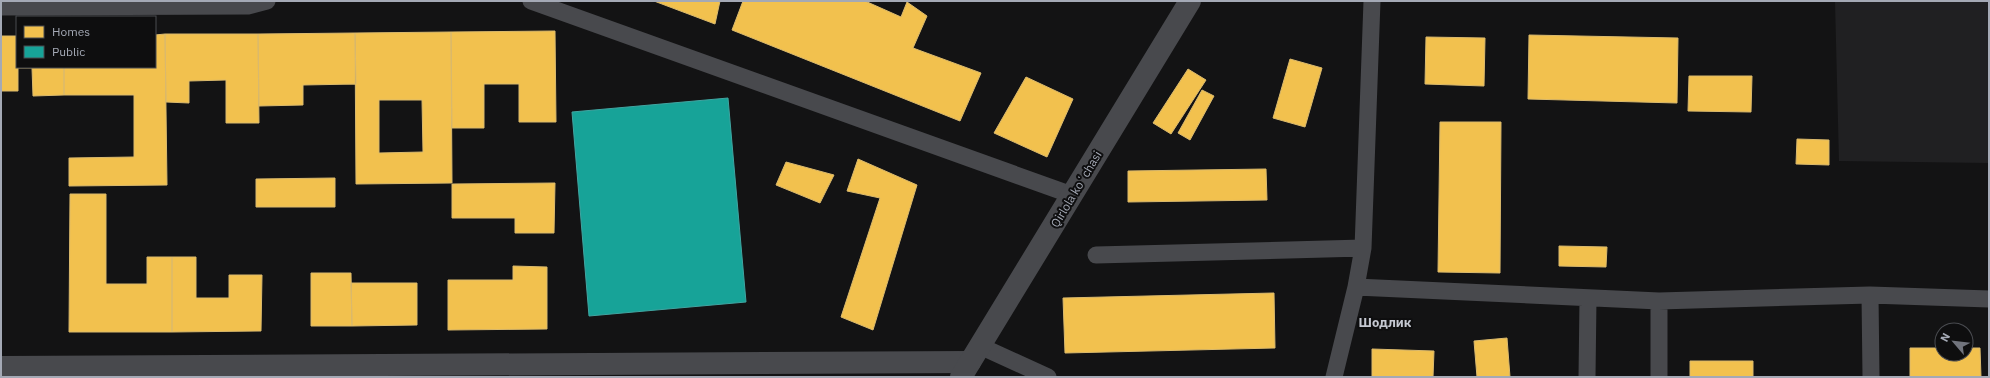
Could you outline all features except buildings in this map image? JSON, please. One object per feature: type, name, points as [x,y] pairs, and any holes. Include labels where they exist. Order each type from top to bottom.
[{"type":"street","name":"Qirlola koʻchasi","points":[[970,362],[1190,1]]},
{"type":"street","points":[[1,367],[970,362]]},
{"type":"lane","points":[[1,7],[248,6],[266,1]]},
{"type":"lane","points":[[531,1],[1072,196]]},
{"type":"lane","points":[[1334,377],[1364,248],[1372,1]]},
{"type":"lane","points":[[1096,255],[1364,248]]},
{"type":"lane","points":[[1356,287],[1588,299],[1659,301],[1870,295],[1989,299]]},
{"type":"lane","points":[[1870,295],[1871,377]]},
{"type":"lane","points":[[1587,377],[1588,299]]},
{"type":"lane","points":[[1659,301],[1659,377]]},
{"type":"lane","points":[[970,362],[1048,377]]},
{"type":"shaded area","points":[[1835,1],[1989,1],[1989,163],[1839,161]]},
{"type":"district","name":"Шодлик","points":[[1385,322]]}]
